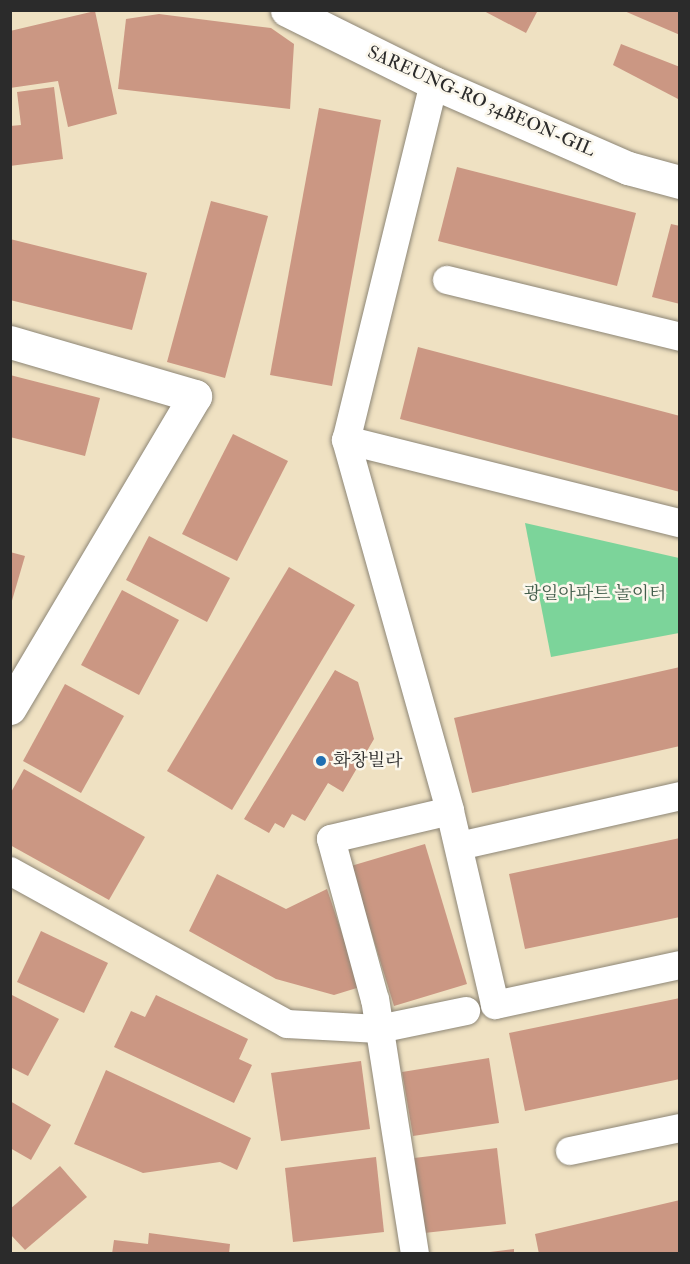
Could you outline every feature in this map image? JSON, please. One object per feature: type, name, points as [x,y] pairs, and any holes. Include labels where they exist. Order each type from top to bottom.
[{"type":"street","name":"SAREUNG-RO 34BEON-GIL","points":[[287,10],[434,83],[628,168],[680,182]]},
{"type":"street","points":[[10,342],[195,396],[10,708]]},
{"type":"lane","points":[[434,83],[346,440],[450,811],[495,1005],[680,965]]},
{"type":"lane","points":[[447,280],[680,337]]},
{"type":"lane","points":[[346,440],[680,523]]},
{"type":"lane","points":[[459,846],[680,796]]},
{"type":"lane","points":[[415,1254],[375,1000],[331,839],[450,811]]},
{"type":"lane","points":[[10,871],[287,1024],[379,1029],[466,1011]]},
{"type":"lane","points":[[570,1151],[680,1128]]},
{"type":"green space","name":"광일아파트 놀이터","points":[[525,523],[679,558],[679,633],[551,657]]},
{"type":"building","points":[[482,10],[538,10],[526,33]]},
{"type":"building","points":[[622,10],[680,10],[680,35]]},
{"type":"building","points":[[95,11],[117,114],[68,127],[58,81],[10,88],[10,31]]},
{"type":"building","points":[[159,14],[271,28],[294,44],[290,109],[118,89],[126,19]]},
{"type":"building","points":[[621,44],[680,67],[680,100],[613,65]]},
{"type":"building","points":[[54,87],[63,159],[10,166],[10,126],[21,125],[17,92]]},
{"type":"building","points":[[319,108],[381,120],[332,386],[270,375]]},
{"type":"building","points":[[457,167],[636,213],[617,286],[438,241]]},
{"type":"building","points":[[211,201],[268,216],[225,378],[167,362]]},
{"type":"building","points":[[671,224],[680,226],[680,304],[652,297]]},
{"type":"building","points":[[10,239],[147,273],[132,330],[10,300]]},
{"type":"building","points":[[418,347],[680,416],[680,492],[400,419]]},
{"type":"building","points":[[10,375],[100,398],[85,456],[10,437]]},
{"type":"building","points":[[233,434],[288,461],[237,561],[182,534]]},
{"type":"building","points":[[149,536],[230,578],[207,622],[126,580]]},
{"type":"building","points":[[10,552],[25,556],[11,604],[10,604]]},
{"type":"building","points":[[289,567],[355,605],[232,810],[167,771]]},
{"type":"building","points":[[122,590],[179,620],[139,695],[81,665]]},
{"type":"building","points":[[680,667],[680,746],[472,793],[454,718]]},
{"type":"building","name":"화창빌라","points":[[335,670],[358,682],[374,739],[343,792],[328,783],[305,821],[292,814],[284,828],[275,823],[269,833],[244,819]]},
{"type":"building","points":[[65,684],[124,716],[81,793],[23,761]]},
{"type":"building","points":[[24,769],[145,837],[109,900],[10,845],[10,794]]},
{"type":"building","points":[[680,838],[680,917],[525,949],[509,874]]},
{"type":"building","points":[[425,844],[467,984],[394,1006],[351,866]]},
{"type":"building","points":[[217,874],[286,909],[327,889],[360,987],[334,995],[276,979],[189,931]]},
{"type":"building","points":[[41,931],[108,963],[84,1013],[17,982]]},
{"type":"building","points":[[10,994],[59,1019],[28,1076],[10,1067]]},
{"type":"building","points":[[156,995],[248,1039],[239,1059],[252,1065],[234,1103],[114,1047],[131,1011],[145,1017]]},
{"type":"building","points":[[680,998],[680,1079],[525,1111],[509,1033]]},
{"type":"building","points":[[489,1058],[499,1123],[413,1136],[402,1072]]},
{"type":"building","points":[[361,1061],[370,1129],[281,1141],[271,1073]]},
{"type":"building","points":[[106,1070],[251,1138],[237,1170],[220,1162],[143,1173],[74,1144]]},
{"type":"building","points":[[10,1101],[51,1125],[31,1160],[10,1148]]},
{"type":"building","points":[[497,1148],[506,1224],[415,1234],[406,1159]]},
{"type":"building","points":[[376,1157],[384,1232],[293,1242],[285,1168]]},
{"type":"building","points":[[60,1166],[87,1197],[25,1250],[10,1234],[10,1209]]},
{"type":"building","points":[[680,1200],[680,1254],[539,1254],[535,1234]]},
{"type":"building","points":[[149,1233],[230,1244],[229,1254],[112,1254],[114,1240],[148,1244]]},
{"type":"building","points":[[514,1249],[514,1254],[490,1254],[490,1252]]},
{"type":"place","name":"화창빌라","points":[[321,761]]}]
